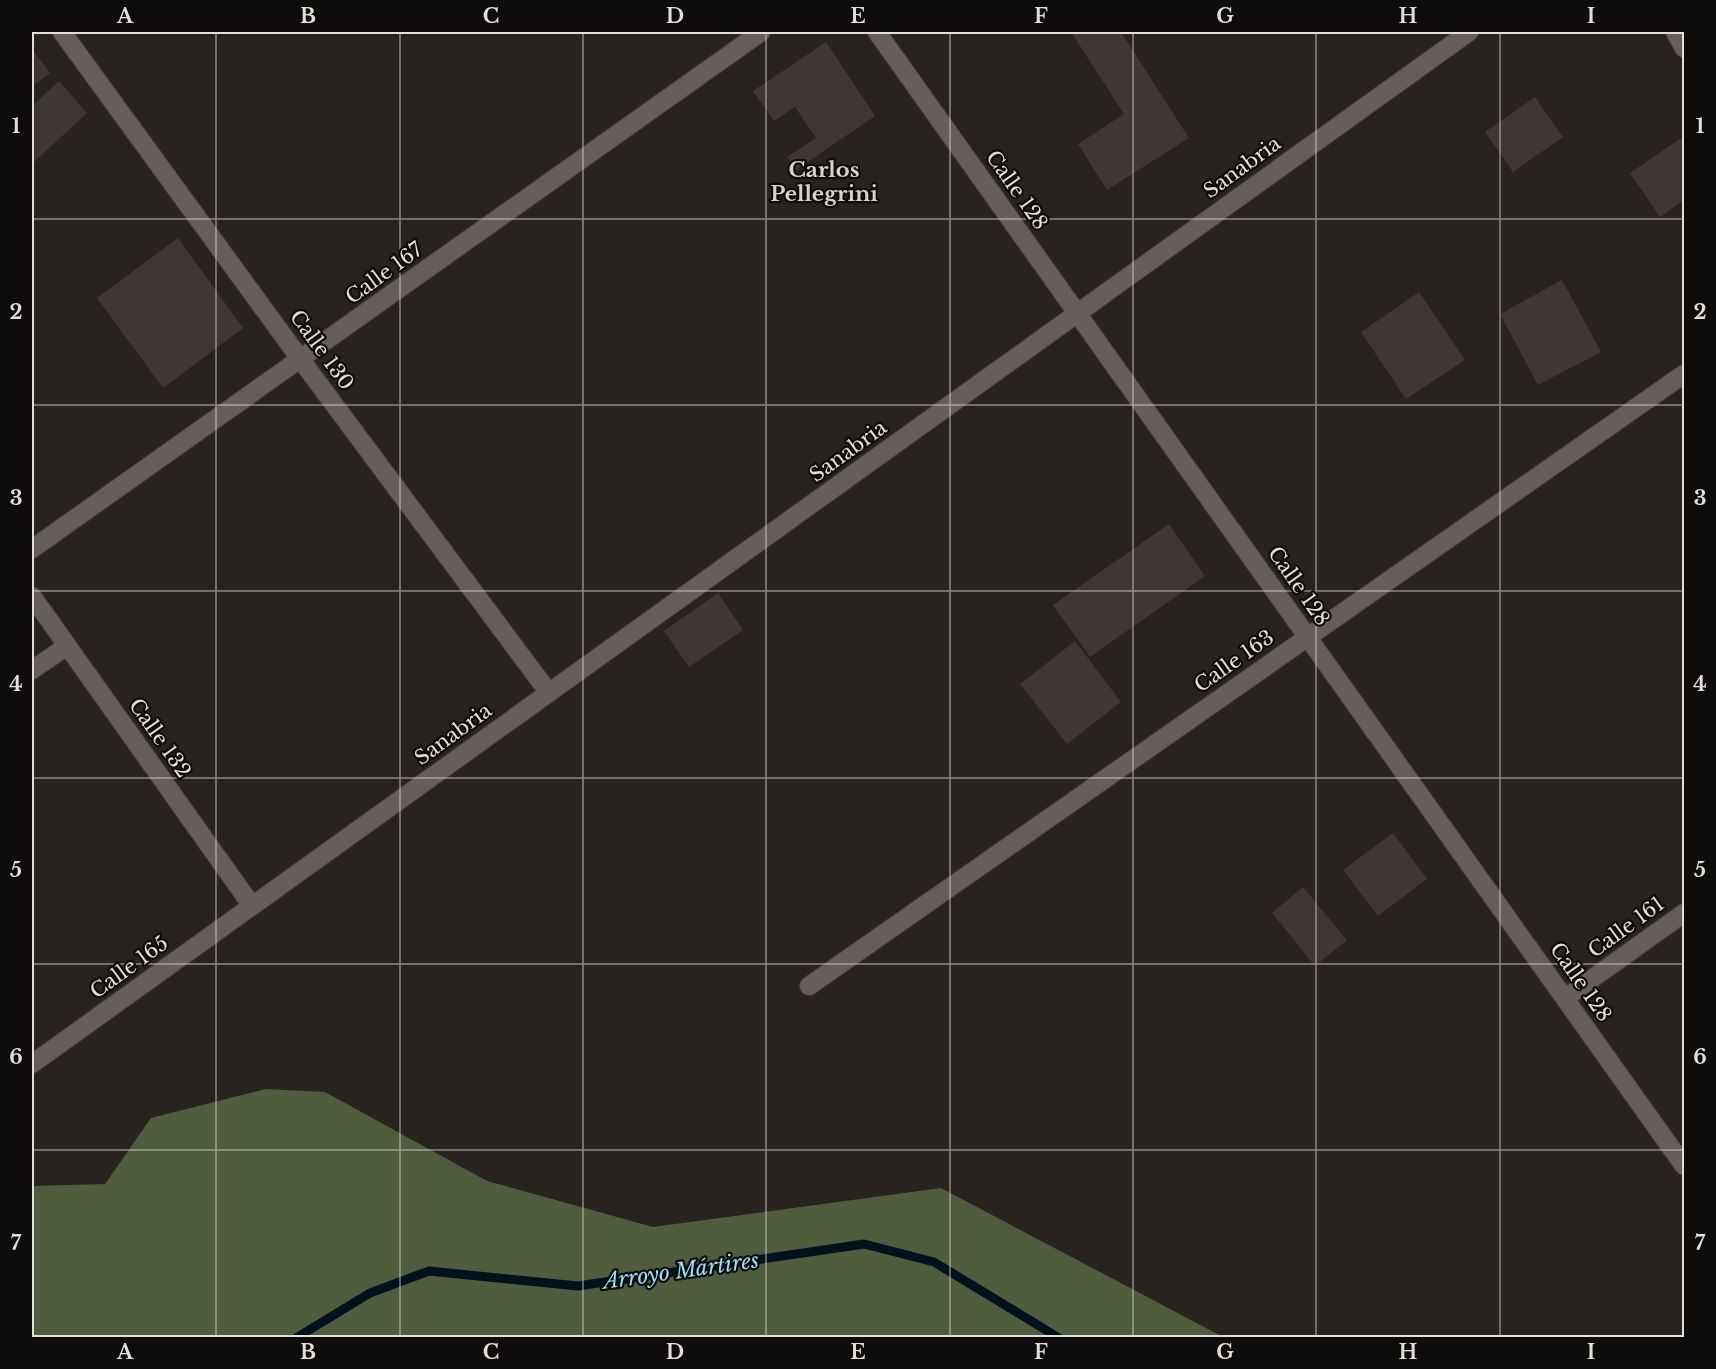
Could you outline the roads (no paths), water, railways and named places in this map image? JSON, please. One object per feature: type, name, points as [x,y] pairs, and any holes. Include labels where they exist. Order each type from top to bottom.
[{"type":"street","name":"Calle 130","points":[[62,32],[301,360],[549,693]]},
{"type":"street","name":"Calle 167","points":[[32,549],[760,32]]},
{"type":"street","name":"Calle 128","points":[[877,32],[1684,1166]]},
{"type":"street","name":"Sanabria","points":[[252,906],[1469,32]]},
{"type":"street","points":[[1675,32],[1684,48]]},
{"type":"street","name":"Calle 163","points":[[809,986],[1684,374]]},
{"type":"street","name":"Calle 132","points":[[32,596],[252,906]]},
{"type":"street","points":[[32,670],[67,646]]},
{"type":"street","name":"Calle 165","points":[[32,1064],[252,906]]},
{"type":"street","name":"Calle 161","points":[[1565,998],[1684,913]]},
{"type":"waterway","name":"Arroyo Mártires","points":[[296,1338],[370,1293],[429,1271],[578,1286],[864,1244],[934,1262],[1059,1338]]},
{"type":"district","name":"Carlos Pellegrini","points":[[824,182]]}]
